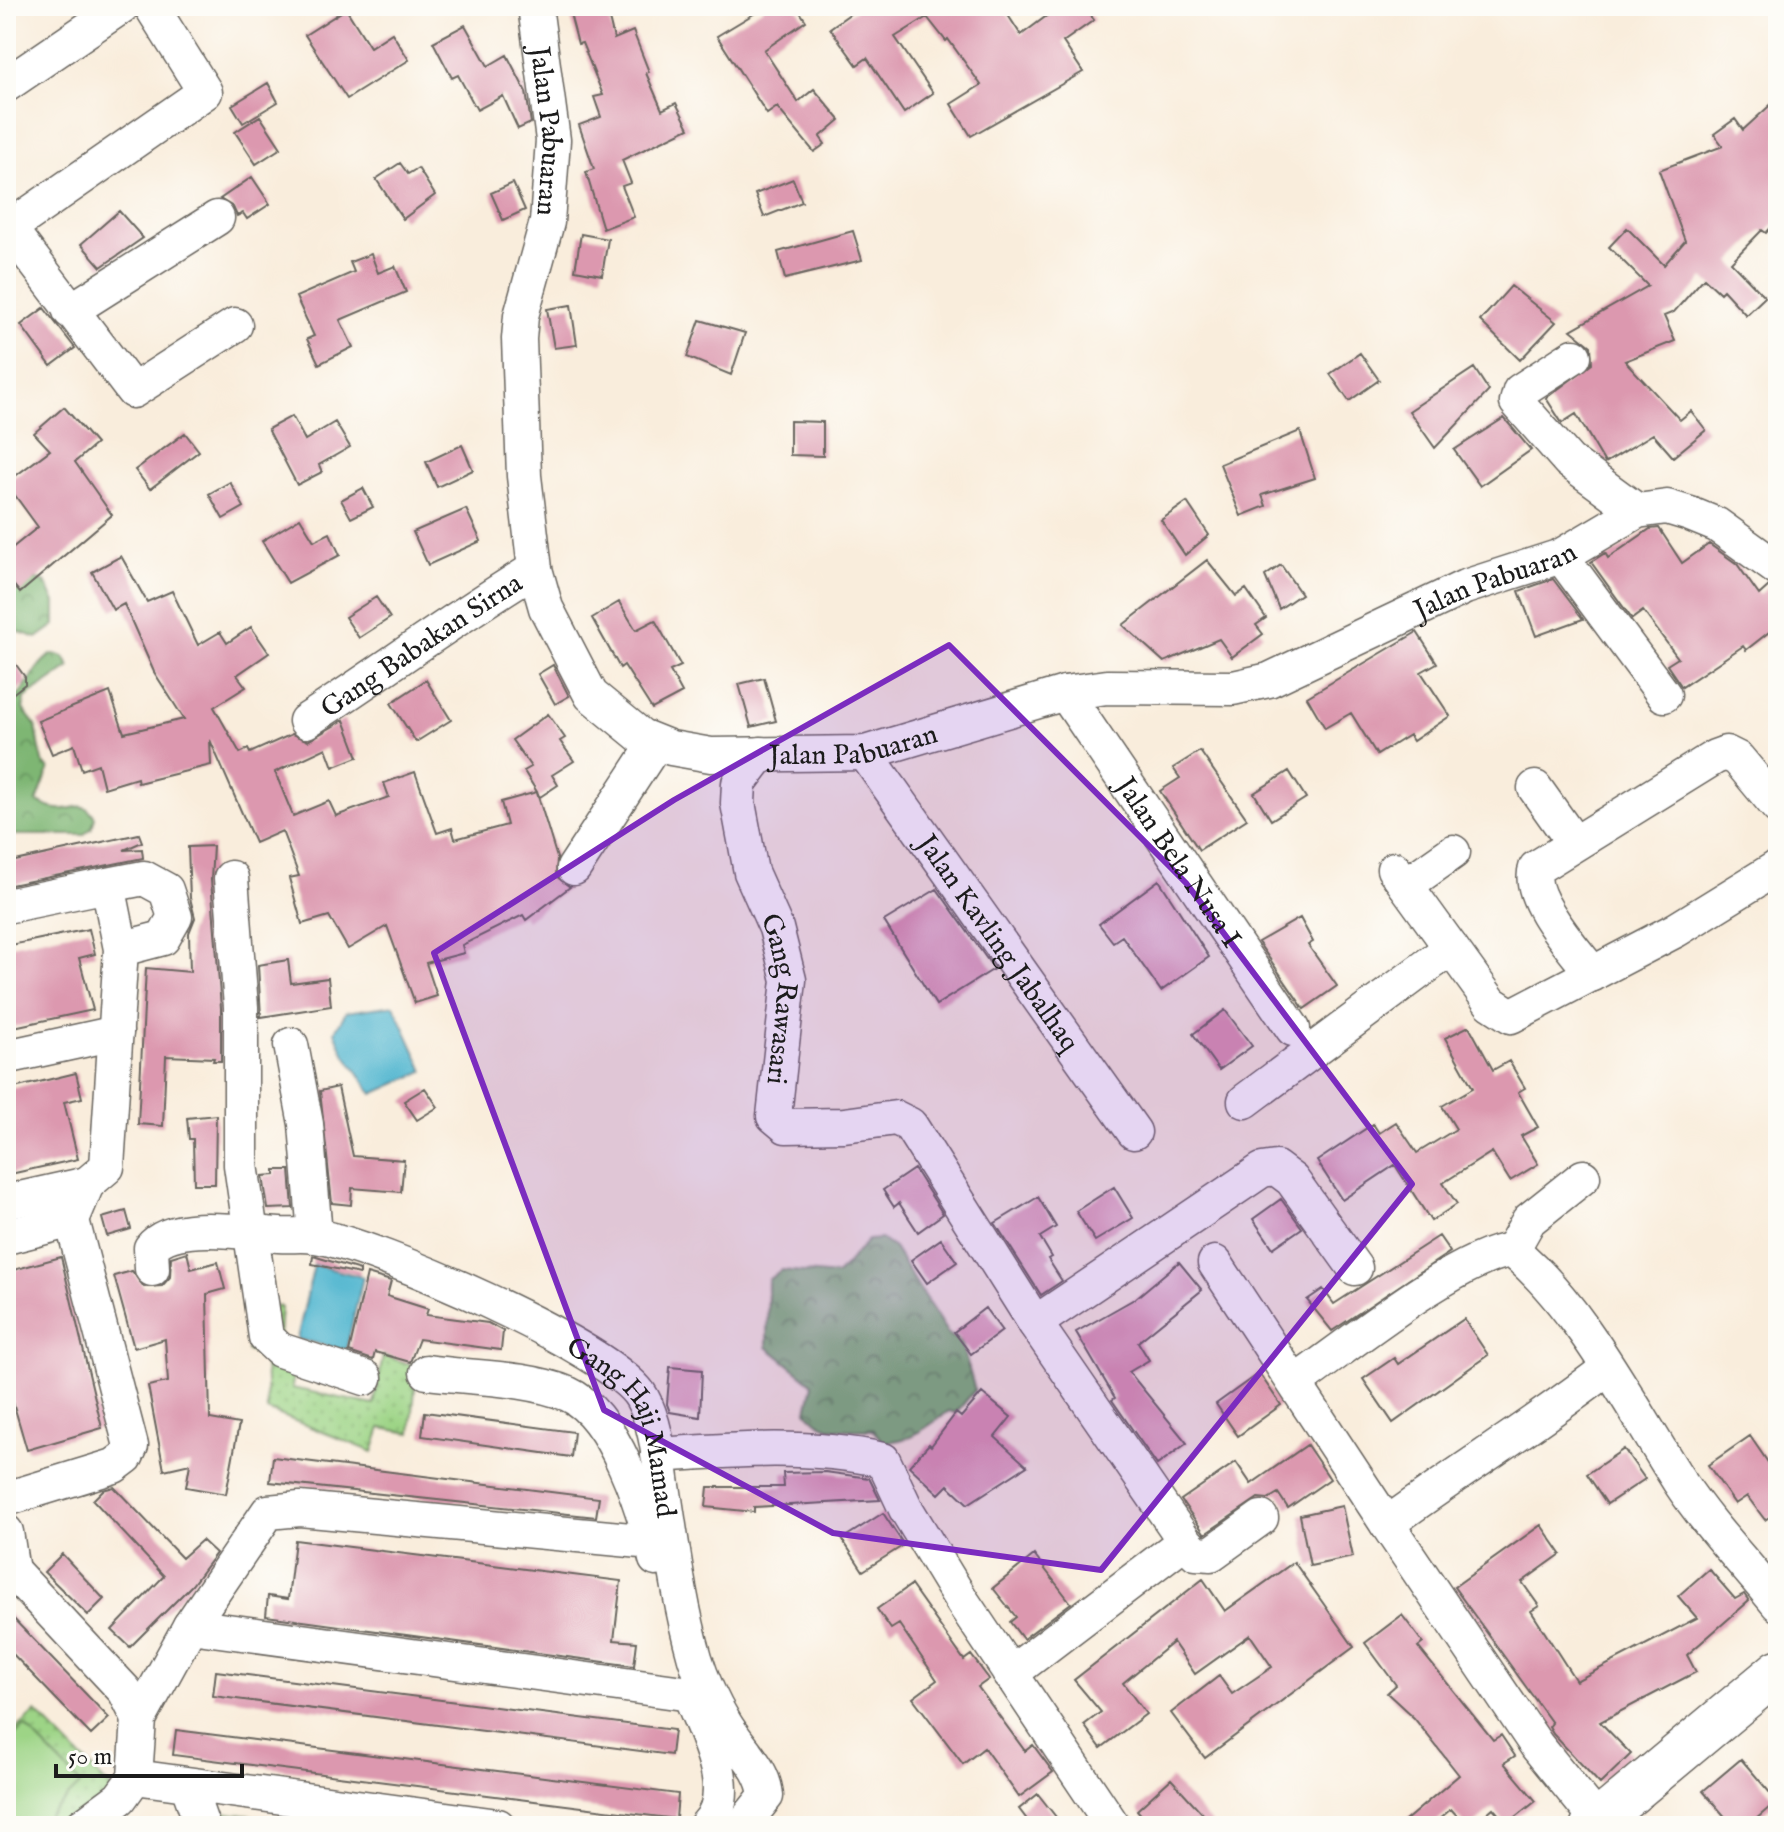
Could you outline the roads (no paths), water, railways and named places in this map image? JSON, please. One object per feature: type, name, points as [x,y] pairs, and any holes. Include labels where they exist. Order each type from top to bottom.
[{"type":"main road","points":[[1595,1823],[1778,1671]]},
{"type":"street","points":[[6,85],[122,6]]},
{"type":"street","points":[[151,6],[205,92],[7,229],[133,391],[235,325]]},
{"type":"street","name":"Jalan Pabuaran","points":[[535,6],[553,140],[547,222],[521,316],[519,339],[524,476],[535,569],[546,608],[591,695],[622,724],[656,743],[711,755],[865,753],[1065,693],[1107,687],[1233,688],[1269,680],[1465,587],[1561,556],[1637,511],[1667,507],[1717,525],[1778,569]]},
{"type":"street","points":[[70,311],[217,218]]},
{"type":"street","points":[[1574,356],[1520,391],[1517,402],[1569,461],[1637,511]]},
{"type":"street","points":[[1561,556],[1664,695]]},
{"type":"street","name":"Gang Babakan Sirna","points":[[306,721],[380,673],[457,616],[535,569]]},
{"type":"street","name":"Jalan Bela Nusa I","points":[[1065,693],[1293,1029]]},
{"type":"street","points":[[574,868],[656,743]]},
{"type":"street","name":"Jalan Kavling Jabalhaq","points":[[865,753],[1134,1132]]},
{"type":"street","points":[[1593,974],[1539,900],[1532,877],[1536,868],[1726,753],[1738,759],[1778,807]]},
{"type":"street","name":"Gang Rawasari","points":[[761,754],[739,783],[738,803],[751,872],[780,937],[789,980],[774,1116],[786,1126],[844,1125],[896,1118],[910,1125],[1035,1323]]},
{"type":"street","points":[[1535,788],[1574,843]]},
{"type":"street","points":[[1453,852],[1400,877],[1491,1003],[1511,1016],[1536,1007],[1676,930],[1778,867]]},
{"type":"street","points":[[6,906],[144,878],[166,890],[175,917],[163,938],[121,949]]},
{"type":"street","points":[[231,878],[241,1007],[241,1165],[266,1337],[280,1350],[365,1378]]},
{"type":"street","points":[[6,1499],[114,1466],[126,1457],[131,1446],[72,1220],[87,1184],[107,1167],[121,949],[108,885]]},
{"type":"street","points":[[1245,1101],[1451,948]]},
{"type":"street","points":[[6,1057],[116,1033]]},
{"type":"street","points":[[291,1045],[306,1124],[315,1236]]},
{"type":"street","points":[[1261,1518],[1211,1554],[1196,1553],[1035,1323],[1262,1170],[1276,1168],[1292,1180],[1355,1268]]},
{"type":"street","points":[[1512,1250],[1529,1220],[1583,1177]]},
{"type":"street","points":[[6,1202],[87,1184]]},
{"type":"street","points":[[6,1237],[72,1220]]},
{"type":"street","name":"Gang Haji Mamad","points":[[152,1269],[151,1248],[163,1237],[204,1230],[315,1236],[374,1253],[591,1353],[627,1378],[643,1399],[658,1455],[679,1591],[695,1658],[726,1727],[765,1782],[766,1796],[742,1826]]},
{"type":"street","points":[[1296,1382],[1460,1269],[1492,1252],[1512,1250],[1532,1265],[1656,1439],[1678,1480],[1724,1542],[1778,1604]]},
{"type":"street","points":[[1215,1263],[1537,1746],[1595,1823]]},
{"type":"street","points":[[1387,1524],[1479,1458],[1547,1416],[1607,1369]]},
{"type":"street","points":[[427,1372],[534,1386],[566,1394],[588,1406],[601,1419],[615,1443],[652,1542],[691,1694],[719,1772],[717,1807],[706,1826]]},
{"type":"street","points":[[658,1455],[749,1449],[845,1453],[883,1460],[906,1509],[1010,1674],[1113,1826]]},
{"type":"street","points":[[82,1826],[120,1798],[135,1777],[139,1719],[190,1626],[256,1525],[275,1510],[300,1509],[652,1542]]},
{"type":"street","points":[[6,1532],[9,1568],[125,1691],[139,1719]]},
{"type":"street","points":[[1010,1674],[1185,1541]]},
{"type":"street","points":[[190,1626],[691,1694]]},
{"type":"street","points":[[135,1777],[188,1786],[301,1813],[498,1826]]},
{"type":"street","points":[[188,1786],[202,1826]]},
{"type":"water","points":[[394,1005],[424,1071],[373,1094],[343,1051],[335,1031],[346,1012]]},
{"type":"water","points":[[314,1265],[363,1277],[346,1350],[297,1339]]}]
